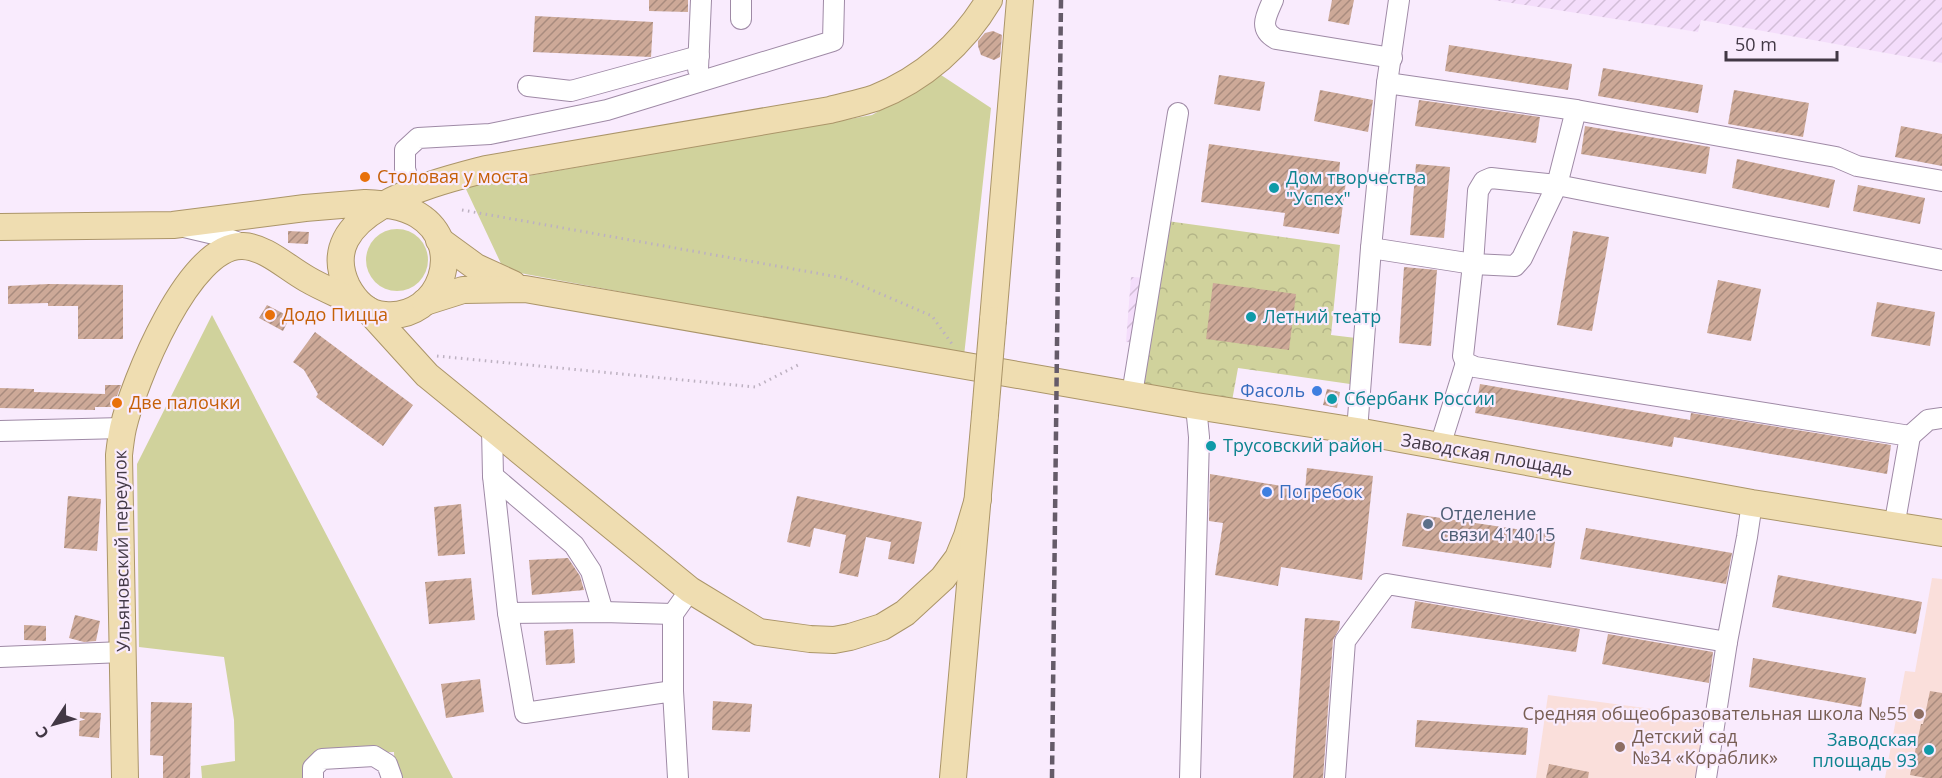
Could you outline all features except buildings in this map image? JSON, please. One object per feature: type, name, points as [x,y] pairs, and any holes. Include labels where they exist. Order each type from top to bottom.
[{"type":"main road","points":[[978,500],[958,558],[943,578],[905,613],[882,627],[834,640],[759,632],[690,590],[428,375],[365,308],[347,285],[342,272],[341,257],[343,242],[350,230],[361,220],[385,204],[450,179],[486,169],[830,110],[874,98],[908,82],[938,62],[960,41],[989,0]]},
{"type":"main road","points":[[953,778],[1020,0]]},
{"type":"main road","points":[[0,227],[173,225],[305,208],[365,203],[385,204],[417,214],[429,224],[440,240],[458,255],[486,273],[525,289]]},
{"type":"main road","points":[[425,302],[442,279],[445,258],[440,240]]},
{"type":"main road","name":"Ульяновский переулок","points":[[125,778],[119,455],[123,428],[138,382],[159,336],[173,308],[199,270],[212,258],[230,247],[254,248]]},
{"type":"main road","points":[[254,248],[307,279],[379,314],[398,314],[425,302],[464,290],[525,289]]},
{"type":"main road","name":"Заводская площадь","points":[[525,289],[1196,406],[1357,431],[1752,503],[1942,533]]},
{"type":"street","points":[[698,82],[701,0]]},
{"type":"street","points":[[412,192],[405,170],[405,150],[418,138],[490,134],[607,110],[833,41],[834,0]]},
{"type":"street","points":[[1273,0],[1263,23],[1265,30],[1276,39],[1392,58]]},
{"type":"street","points":[[1357,431],[1371,248],[1399,0]]},
{"type":"street","points":[[528,86],[571,91],[699,56]]},
{"type":"street","points":[[1388,83],[1576,110],[1836,157],[1857,166],[1942,181]]},
{"type":"street","points":[[1371,248],[1473,264],[1512,267],[1520,262],[1557,185],[1576,110]]},
{"type":"street","points":[[1132,394],[1178,113]]},
{"type":"street","points":[[1910,436],[1475,367],[1466,363],[1462,356],[1473,264],[1478,190],[1484,181],[1491,178],[1557,185],[1942,260]]},
{"type":"street","points":[[173,225],[214,234],[254,248]]},
{"type":"street","points":[[1440,446],[1466,363]]},
{"type":"street","points":[[1190,778],[1199,437],[1196,406]]},
{"type":"street","points":[[1894,527],[1910,436],[1928,420],[1942,418]]},
{"type":"street","points":[[0,431],[123,428]]},
{"type":"street","points":[[492,428],[493,476],[508,613],[525,713],[673,691]]},
{"type":"street","points":[[493,476],[574,545],[591,571],[603,612]]},
{"type":"street","points":[[1706,778],[1752,503]]},
{"type":"street","points":[[1335,778],[1345,641],[1387,584],[1727,642]]},
{"type":"street","points":[[678,778],[673,691],[673,614],[690,590]]},
{"type":"street","points":[[508,613],[673,614]]},
{"type":"street","points":[[0,657],[123,652]]},
{"type":"street","points":[[314,778],[313,768],[322,759],[374,756],[387,764],[392,778]]},
{"type":"path","points":[[462,210],[844,278],[932,316],[953,346]]},
{"type":"path","points":[[406,353],[755,387],[800,364]]},
{"type":"shaded area","points":[[1493,0],[1942,0],[1942,63],[1701,20],[1698,32]]},
{"type":"shaded area","points":[[1131,277],[1148,278],[1142,343],[1126,342]]},
{"type":"shaded area","name":"Средняя общеобразовательная школа №55","points":[[1932,578],[1942,579],[1942,778],[1885,778],[1905,671],[1915,672]]},
{"type":"shaded area","name":"Детский сад №34 «Кораблик»","points":[[1548,695],[1704,716],[1696,778],[1536,778]]},
{"type":"green space","points":[[941,75],[991,108],[964,356],[504,270],[465,187],[872,115]]},
{"type":"green space","points":[[1167,221],[1340,245],[1331,335],[1356,338],[1350,384],[1238,368],[1232,401],[1144,386]]},
{"type":"green space","points":[[397,229],[409,231],[419,238],[426,248],[428,260],[426,272],[419,282],[409,289],[397,291],[385,289],[375,282],[368,272],[366,260],[368,248],[375,238],[385,231]]},
{"type":"green space","points":[[212,315],[453,778],[395,778],[394,752],[320,755],[314,778],[202,778],[201,766],[235,761],[234,720],[224,657],[139,647],[137,464]]},
{"type":"railway","points":[[1052,778],[1061,0]]},
{"type":"place","name":"Столовая у моста","points":[[365,177]]},
{"type":"place","name":"Дом творчества \"Успех\"","points":[[1274,188]]},
{"type":"place","name":"Додо Пицца","points":[[270,315]]},
{"type":"place","name":"Летний театр","points":[[1251,317]]},
{"type":"place","name":"Фасоль","points":[[1317,391]]},
{"type":"place","name":"Сбербанк России","points":[[1332,399]]},
{"type":"place","name":"Две палочки","points":[[117,403]]},
{"type":"place","name":"Трусовский район","points":[[1211,446]]},
{"type":"place","name":"Погребок","points":[[1267,492]]},
{"type":"place","name":"Отделение связи 414015","points":[[1428,524]]},
{"type":"place","name":"Средняя общеобразовательная школа №55","points":[[1919,714]]},
{"type":"place","name":"Детский сад №34 «Кораблик»","points":[[1620,747]]},
{"type":"place","name":"Заводская площадь 93","points":[[1929,750]]}]
